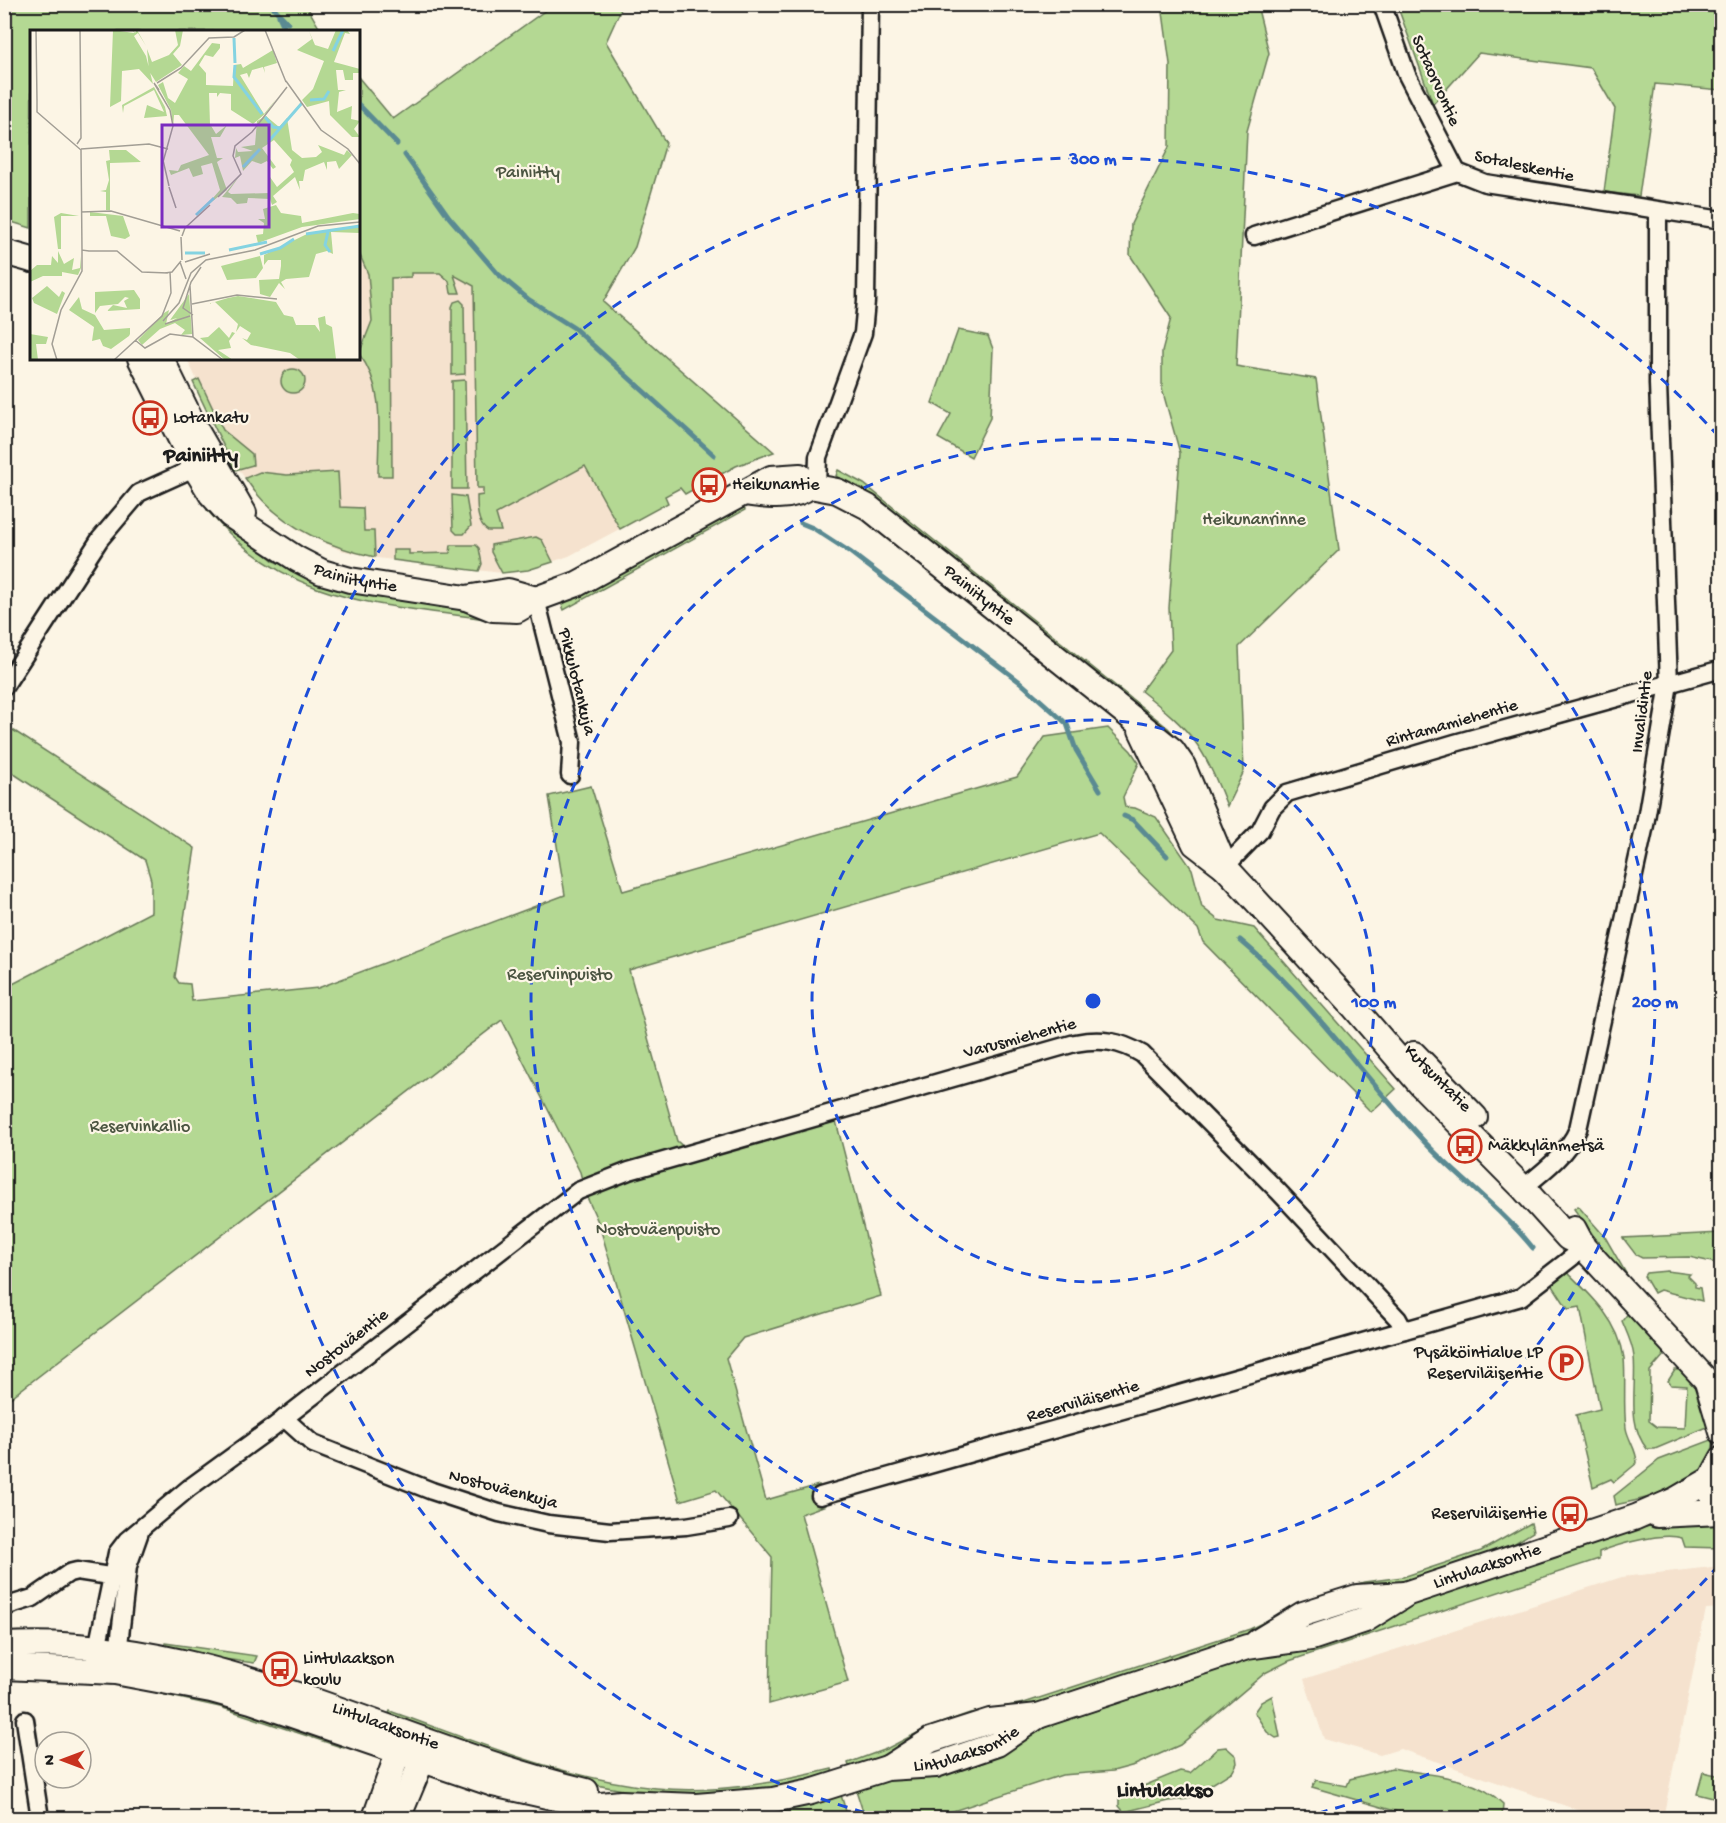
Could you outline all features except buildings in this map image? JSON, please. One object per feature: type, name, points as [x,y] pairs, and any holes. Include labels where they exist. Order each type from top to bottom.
[{"type":"street","points":[[814,486],[818,457],[863,333],[866,301],[870,4]]},
{"type":"street","name":"Sotaorvontie","points":[[1382,4],[1407,75],[1457,172]]},
{"type":"street","name":"Sotaleskentie","points":[[1254,236],[1457,172],[1485,183],[1722,220]]},
{"type":"street","name":"Invalidintie","points":[[1528,1185],[1551,1165],[1573,1140],[1578,1129],[1645,825],[1669,684],[1658,384],[1658,211]]},
{"type":"street","points":[[4,252],[30,259]]},
{"type":"street","name":"Painiityntie","points":[[141,360],[203,464],[256,530],[297,559],[322,572],[350,580],[466,598],[508,611],[517,610],[536,599],[577,584],[771,478],[800,476],[814,486],[837,491],[868,507],[1138,725],[1195,844],[1225,867]]},
{"type":"street","name":"Painiityntie","points":[[162,360],[203,464]]},
{"type":"street","points":[[4,687],[100,539],[139,493],[203,464]]},
{"type":"street","name":"Pikkulotankuja","points":[[536,599],[572,742],[570,775]]},
{"type":"street","name":"Rintamamiehentie","points":[[1225,867],[1260,831],[1272,808],[1287,793],[1455,743],[1722,669]]},
{"type":"street","name":"Kutsuntatie","points":[[1225,867],[1353,1006],[1412,1052],[1528,1185],[1577,1232],[1582,1245],[1714,1390],[1722,1432]]},
{"type":"street","name":"Varusmiehentie","points":[[578,1191],[629,1171],[1019,1058],[1075,1043],[1105,1040],[1119,1043],[1142,1054],[1339,1254],[1398,1319],[1404,1330]]},
{"type":"street","name":"Nostoväentie","points":[[106,1659],[119,1578],[117,1553],[127,1540],[189,1488],[284,1418],[578,1191]]},
{"type":"street","name":"Reserviläisentie","points":[[820,1496],[1521,1297],[1582,1245]]},
{"type":"street","name":"Nostoväenkuja","points":[[284,1418],[313,1444],[432,1491],[499,1513],[548,1524],[610,1531],[686,1526],[729,1519]]},
{"type":"street","points":[[1716,1469],[1712,1496],[1721,1513]]},
{"type":"street","name":"Lintulaaksontie","points":[[4,1645],[248,1677],[531,1794],[592,1806],[621,1803],[696,1806],[773,1800],[811,1792],[887,1768],[936,1765],[997,1744],[1038,1716],[1247,1647],[1311,1638],[1365,1620],[1408,1593],[1636,1517],[1675,1500],[1716,1469]]},
{"type":"street","name":"Lintulaaksontie","points":[[1636,1517],[1721,1513]]},
{"type":"street","points":[[4,1607],[33,1598],[69,1573],[77,1571],[119,1578]]},
{"type":"street","name":"Lintulaaksontie","points":[[4,1667],[106,1659]]},
{"type":"street","points":[[26,1720],[40,1818]]},
{"type":"street","points":[[375,1818],[402,1742]]},
{"type":"street","points":[[398,1818],[426,1751]]},
{"type":"shaded area","points":[[360,185],[452,274],[497,300],[709,480],[685,494],[680,488],[665,496],[668,503],[569,556],[528,570],[502,573],[377,558],[340,550],[300,531],[270,509],[254,492],[240,471],[187,360],[360,360]]},
{"type":"shaded area","points":[[1721,1566],[1721,1608],[1706,1609],[1663,1818],[1601,1818],[1400,1749],[1380,1755],[1324,1739],[1304,1679],[1622,1577]]},
{"type":"green space","points":[[4,5],[306,5],[320,30],[30,30],[30,228],[5,220]]},
{"type":"green space","name":"Painiitty","points":[[553,5],[629,5],[621,9],[606,42],[666,143],[635,247],[603,302],[774,452],[736,466],[685,494],[680,488],[665,496],[668,503],[620,529],[585,466],[496,514],[501,531],[488,531],[482,525],[477,505],[477,496],[483,495],[483,488],[477,488],[474,286],[454,275],[460,293],[451,293],[449,281],[440,273],[411,273],[411,277],[391,278],[392,476],[378,476],[377,396],[368,367],[360,355],[372,321],[368,274],[360,255],[360,79],[393,119]]},
{"type":"green space","name":"Heikunanrinne","points":[[1162,5],[1257,5],[1269,53],[1247,131],[1236,366],[1316,379],[1339,550],[1239,647],[1244,771],[1227,806],[1211,768],[1194,741],[1173,717],[1141,691],[1171,650],[1169,608],[1180,453],[1162,389],[1162,352],[1171,318],[1130,255],[1131,224],[1169,147],[1170,64]]},
{"type":"green space","points":[[1397,5],[1721,5],[1721,90],[1655,84],[1639,196],[1604,192],[1615,109],[1591,68],[1479,53],[1433,104]]},
{"type":"green space","points":[[460,300],[464,304],[465,374],[452,375],[452,307],[454,302]]},
{"type":"green space","points":[[958,330],[988,336],[993,349],[990,418],[971,457],[938,438],[951,414],[932,403]]},
{"type":"green space","points":[[293,369],[298,370],[304,376],[304,386],[298,392],[293,393],[288,392],[282,386],[281,381],[282,376],[288,370]]},
{"type":"green space","points":[[199,379],[223,430],[252,454],[253,465],[235,470],[193,382]]},
{"type":"green space","points":[[465,380],[467,489],[452,489],[452,381]]},
{"type":"green space","points":[[838,470],[864,484],[1168,728],[1189,755],[1213,805],[1206,807],[1195,779],[871,499],[836,476]]},
{"type":"green space","points":[[260,472],[287,475],[338,472],[340,507],[363,508],[364,531],[374,531],[375,557],[319,539],[286,520],[257,494],[245,478]]},
{"type":"green space","points":[[452,495],[466,497],[471,526],[464,534],[457,534],[453,530]]},
{"type":"green space","points":[[744,507],[745,510],[564,610],[562,605],[578,594],[729,511]]},
{"type":"green space","points":[[210,508],[274,561],[320,583],[450,605],[492,620],[373,603],[338,595],[303,583],[270,565],[238,542],[207,510]]},
{"type":"green space","points":[[536,537],[542,540],[553,562],[528,570],[502,573],[491,552],[491,545]]},
{"type":"green space","points":[[451,545],[476,545],[479,548],[482,564],[479,571],[393,560],[393,550],[409,550],[409,554],[450,553]]},
{"type":"green space","points":[[5,725],[195,848],[175,977],[179,983],[190,984],[192,1001],[318,988],[565,895],[549,796],[591,786],[623,891],[1017,777],[1045,737],[1108,728],[1131,751],[1139,763],[1123,797],[1125,807],[1135,808],[1156,817],[1192,869],[1202,907],[1218,920],[1254,928],[1396,1089],[1371,1112],[1203,942],[1198,929],[1099,833],[629,970],[677,1141],[696,1158],[836,1121],[881,1296],[743,1338],[726,1358],[766,1500],[819,1485],[826,1505],[801,1514],[848,1682],[769,1704],[772,1557],[716,1490],[680,1501],[599,1224],[586,1195],[580,1172],[502,1020],[5,1402],[5,988],[151,912],[151,880],[145,860],[5,768]]},
{"type":"green space","points":[[1578,1206],[1605,1237],[1631,1282],[1609,1257],[1574,1209]]},
{"type":"green space","points":[[1721,1233],[1721,1264],[1689,1257],[1642,1258],[1636,1255],[1623,1238]]},
{"type":"green space","points":[[1566,1271],[1602,1310],[1616,1332],[1621,1345],[1625,1367],[1626,1428],[1637,1458],[1637,1463],[1614,1482],[1611,1479],[1593,1487],[1576,1415],[1600,1409],[1580,1307],[1568,1309],[1551,1283]]},
{"type":"green space","points":[[1667,1271],[1690,1274],[1688,1276],[1695,1283],[1695,1287],[1700,1288],[1702,1301],[1660,1290],[1654,1293],[1644,1276],[1646,1273]]},
{"type":"green space","points":[[1629,1312],[1664,1355],[1650,1371],[1649,1421],[1657,1427],[1685,1428],[1687,1386],[1671,1385],[1668,1381],[1675,1370],[1681,1370],[1696,1383],[1712,1425],[1655,1449],[1647,1449],[1641,1439],[1634,1416],[1634,1357],[1622,1321]]},
{"type":"green space","points":[[1714,1439],[1711,1455],[1692,1479],[1663,1493],[1616,1505],[1614,1496],[1659,1460]]},
{"type":"green space","points":[[1672,1522],[1721,1523],[1721,1548],[1685,1547],[1682,1538],[1674,1537],[1652,1538],[1618,1546],[1599,1552],[1599,1559],[1289,1661],[1265,1673],[1180,1745],[1135,1765],[1113,1771],[1062,1775],[932,1818],[865,1818],[856,1790],[1401,1609],[1629,1530]]},
{"type":"green space","points":[[1531,1523],[1533,1532],[1507,1548],[894,1752],[850,1769],[848,1763],[886,1749],[927,1728],[970,1713],[1024,1703],[1250,1629],[1312,1598],[1364,1582],[1403,1577],[1481,1551]]},
{"type":"green space","points":[[165,1643],[257,1656],[254,1663],[164,1651]]},
{"type":"green space","points":[[158,1685],[347,1741],[344,1748],[220,1707],[156,1693]]},
{"type":"green space","points":[[1272,1696],[1280,1737],[1276,1738],[1267,1732],[1254,1712],[1261,1702]]},
{"type":"green space","points":[[390,1711],[488,1747],[554,1768],[588,1777],[656,1788],[700,1790],[767,1783],[832,1769],[833,1774],[745,1792],[723,1794],[678,1795],[622,1790],[520,1764],[387,1719]]},
{"type":"green space","points":[[1226,1747],[1236,1756],[1237,1763],[1233,1771],[1188,1799],[1168,1801],[1124,1812],[1119,1806],[1119,1796],[1180,1771],[1190,1773],[1218,1748]]},
{"type":"green space","points":[[1392,1768],[1466,1782],[1492,1795],[1503,1804],[1502,1818],[1419,1818],[1312,1787],[1316,1780],[1347,1786],[1350,1779]]},
{"type":"green space","points":[[1703,1772],[1721,1776],[1721,1800],[1697,1794]]},
{"type":"green space","points":[[841,1795],[848,1818],[703,1818],[759,1813]]},
{"type":"waterway","points":[[270,4],[288,23]]},
{"type":"waterway","points":[[279,16],[285,29]]},
{"type":"waterway","points":[[360,106],[397,144]]},
{"type":"waterway","points":[[405,155],[449,217],[498,274],[528,299],[574,328],[714,455]]},
{"type":"waterway","points":[[801,523],[813,528],[850,552],[1020,682],[1067,724],[1076,750],[1100,790]]},
{"type":"waterway","points":[[1124,816],[1133,820],[1167,856]]},
{"type":"waterway","points":[[1240,940],[1265,962],[1311,1010],[1433,1151],[1506,1218],[1533,1248]]},
{"type":"place","name":"Lotankatu","points":[[150,418]]},
{"type":"place","name":"Heikunantie","points":[[709,485]]},
{"type":"place","name":"Mäkkylänmetsä","points":[[1465,1146]]},
{"type":"place","name":"Pysäköintialue LP Reserviläisentie","points":[[1566,1363]]},
{"type":"place","name":"Reserviläisentie","points":[[1570,1514]]},
{"type":"place","name":"Lintulaakson koulu","points":[[280,1669]]},
{"type":"district","name":"Painiitty","points":[[201,457]]},
{"type":"district","name":"Lintulaakso","points":[[1165,1792]]},
{"type":"park label","name":"Reservinpuisto","points":[[560,975]]},
{"type":"park label","name":"Reservinkallio","points":[[140,1127]]},
{"type":"park label","name":"Nostoväenpuisto","points":[[658,1230]]}]
